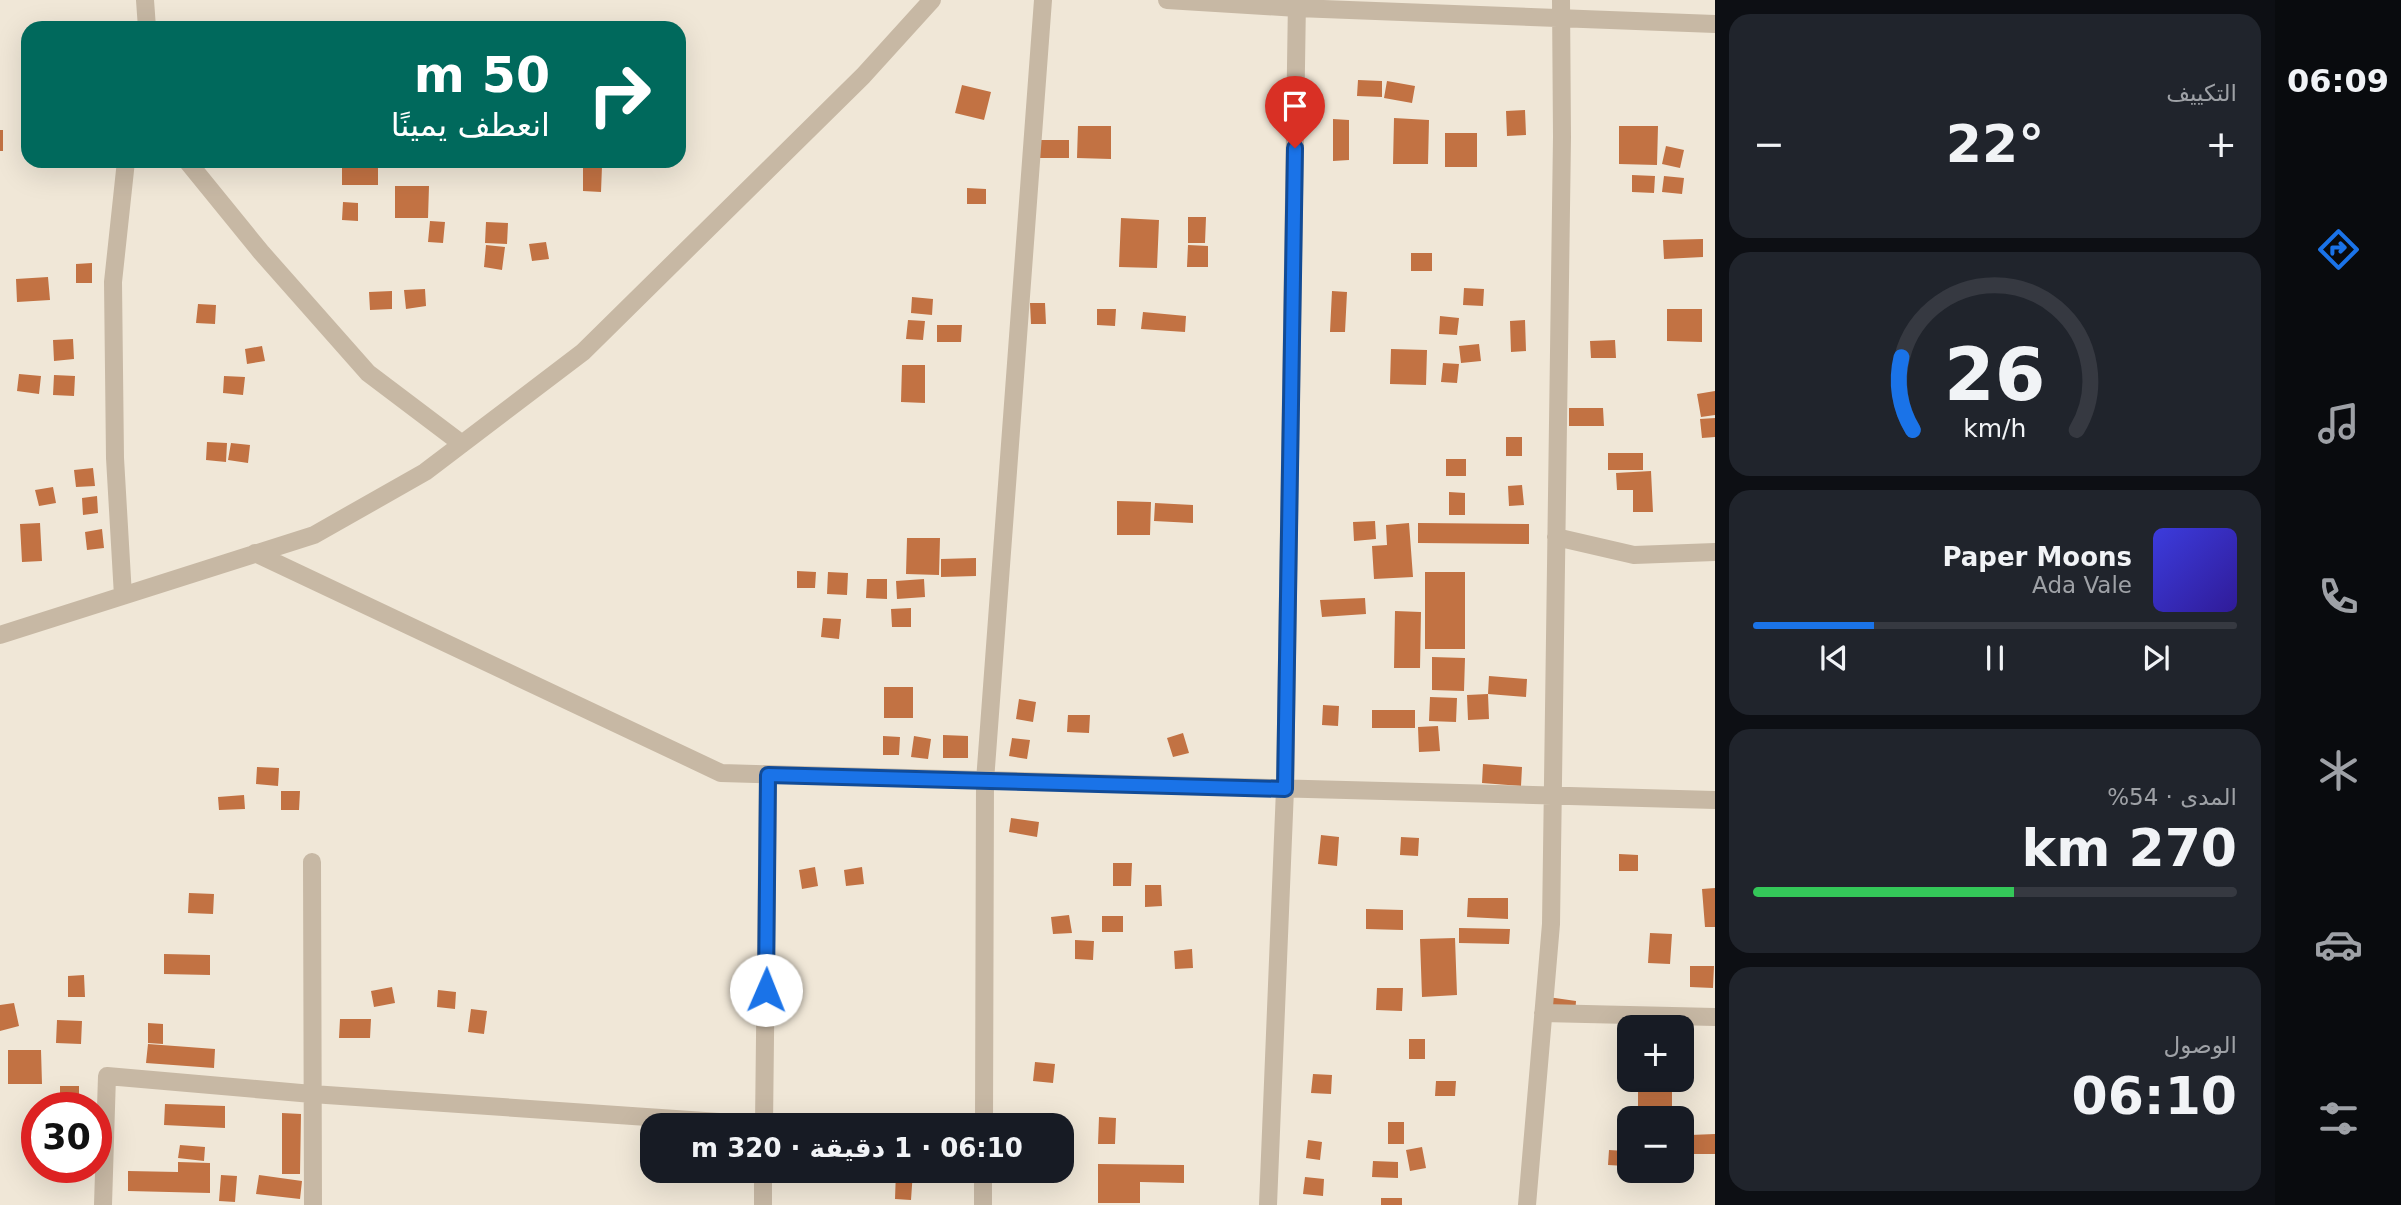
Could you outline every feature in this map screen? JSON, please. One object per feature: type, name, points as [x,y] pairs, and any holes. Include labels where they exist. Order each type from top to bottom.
[{"type":"street","points":[[145,0],[145,21]]},
{"type":"street","points":[[0,635],[314,535],[425,472],[583,352],[863,76],[932,0]]},
{"type":"street","points":[[984,1113],[985,781],[1043,0]]},
{"type":"street","points":[[1167,0],[1715,24]]},
{"type":"street","points":[[1527,1205],[1551,924],[1562,137],[1560,0]]},
{"type":"street","points":[[1268,1205],[1285,789],[1297,4]]},
{"type":"street","points":[[123,596],[115,458],[113,282],[125,168]]},
{"type":"street","points":[[193,168],[261,252],[368,373],[462,444]]},
{"type":"street","points":[[1556,537],[1634,555],[1715,552]]},
{"type":"street","points":[[255,553],[721,773],[1715,800]]},
{"type":"street","points":[[764,1113],[768,775]]},
{"type":"street","points":[[312,862],[313,1205]]},
{"type":"street","points":[[1543,1013],[1715,1017]]},
{"type":"street","points":[[103,1205],[107,1076],[312,1094],[640,1116]]},
{"type":"street","points":[[763,1183],[763,1205]]},
{"type":"street","points":[[983,1183],[983,1205]]},
{"type":"building","points":[[1358,80],[1382,81],[1382,97],[1357,96]]},
{"type":"building","points":[[1387,81],[1415,86],[1412,103],[1384,98]]},
{"type":"building","points":[[962,85],[991,92],[984,120],[955,113]]},
{"type":"building","points":[[1525,110],[1526,135],[1507,136],[1506,111]]},
{"type":"building","points":[[1394,118],[1429,120],[1428,164],[1393,164]]},
{"type":"building","points":[[1333,119],[1349,120],[1349,160],[1333,161]]},
{"type":"building","points":[[1078,126],[1111,126],[1111,159],[1077,158]]},
{"type":"building","points":[[1619,126],[1658,126],[1657,165],[1619,164]]},
{"type":"building","points":[[0,130],[3,130],[3,151],[0,151]]},
{"type":"building","points":[[1445,133],[1477,133],[1477,167],[1445,167]]},
{"type":"building","points":[[1034,140],[1069,140],[1069,158],[1034,158]]},
{"type":"building","points":[[1666,146],[1684,150],[1680,168],[1662,164]]},
{"type":"building","points":[[342,168],[378,168],[378,185],[342,185]]},
{"type":"building","points":[[583,168],[602,168],[601,192],[583,191]]},
{"type":"building","points":[[1632,175],[1655,176],[1654,193],[1632,192]]},
{"type":"building","points":[[1664,176],[1684,178],[1682,194],[1662,192]]},
{"type":"building","points":[[395,186],[429,186],[428,218],[395,218]]},
{"type":"building","points":[[967,188],[986,189],[986,204],[967,204]]},
{"type":"building","points":[[343,202],[358,203],[358,221],[342,220]]},
{"type":"building","points":[[1188,217],[1206,217],[1205,243],[1188,243]]},
{"type":"building","points":[[1121,218],[1159,220],[1157,268],[1119,267]]},
{"type":"building","points":[[430,221],[445,222],[443,243],[428,242]]},
{"type":"building","points":[[486,222],[508,223],[507,244],[485,243]]},
{"type":"building","points":[[1703,239],[1703,257],[1664,259],[1663,240]]},
{"type":"building","points":[[546,242],[549,259],[532,261],[529,244]]},
{"type":"building","points":[[486,245],[505,247],[502,270],[484,267]]},
{"type":"building","points":[[1188,245],[1208,246],[1208,267],[1187,267]]},
{"type":"building","points":[[1411,253],[1432,253],[1432,271],[1411,271]]},
{"type":"building","points":[[92,263],[92,283],[76,283],[76,264]]},
{"type":"building","points":[[48,277],[50,300],[17,302],[16,279]]},
{"type":"building","points":[[1464,288],[1484,289],[1483,306],[1463,305]]},
{"type":"building","points":[[425,289],[426,306],[406,309],[404,290]]},
{"type":"building","points":[[392,291],[392,309],[370,310],[369,292]]},
{"type":"building","points":[[1332,291],[1347,292],[1345,332],[1330,332]]},
{"type":"building","points":[[912,297],[933,299],[932,315],[911,313]]},
{"type":"building","points":[[1030,303],[1045,303],[1046,324],[1031,324]]},
{"type":"building","points":[[198,304],[216,305],[215,324],[196,323]]},
{"type":"building","points":[[1097,309],[1116,309],[1115,326],[1097,325]]},
{"type":"building","points":[[1667,309],[1702,309],[1702,342],[1667,341]]},
{"type":"building","points":[[1143,312],[1186,316],[1185,332],[1141,329]]},
{"type":"building","points":[[1440,316],[1459,318],[1457,335],[1439,334]]},
{"type":"building","points":[[908,320],[925,321],[923,340],[906,339]]},
{"type":"building","points":[[1525,320],[1526,351],[1511,352],[1510,321]]},
{"type":"building","points":[[937,325],[962,325],[961,342],[937,342]]},
{"type":"building","points":[[73,339],[74,359],[54,361],[53,340]]},
{"type":"building","points":[[1615,340],[1616,358],[1591,358],[1590,341]]},
{"type":"building","points":[[1479,344],[1481,361],[1461,363],[1459,346]]},
{"type":"building","points":[[262,346],[265,361],[247,364],[245,349]]},
{"type":"building","points":[[1391,349],[1427,350],[1426,385],[1390,384]]},
{"type":"building","points":[[1443,363],[1459,364],[1457,383],[1441,382]]},
{"type":"building","points":[[902,365],[925,365],[925,403],[901,402]]},
{"type":"building","points":[[19,374],[41,376],[39,394],[17,391]]},
{"type":"building","points":[[54,375],[75,376],[74,396],[53,395]]},
{"type":"building","points":[[224,376],[245,377],[243,395],[223,393]]},
{"type":"building","points":[[1715,391],[1715,415],[1701,417],[1697,394]]},
{"type":"building","points":[[1569,408],[1603,408],[1604,426],[1569,426]]},
{"type":"building","points":[[1715,418],[1715,437],[1702,438],[1700,419]]},
{"type":"building","points":[[1506,437],[1522,437],[1522,456],[1506,456]]},
{"type":"building","points":[[207,442],[227,443],[226,462],[206,460]]},
{"type":"building","points":[[231,443],[250,445],[248,463],[228,460]]},
{"type":"building","points":[[1608,453],[1643,453],[1643,470],[1608,470]]},
{"type":"building","points":[[1446,459],[1466,459],[1466,476],[1446,476]]},
{"type":"building","points":[[93,468],[95,486],[76,487],[74,470]]},
{"type":"building","points":[[1651,471],[1653,512],[1633,512],[1633,490],[1617,490],[1616,473]]},
{"type":"building","points":[[1522,485],[1524,505],[1509,506],[1508,486]]},
{"type":"building","points":[[53,487],[56,503],[39,506],[35,490]]},
{"type":"building","points":[[1449,492],[1465,493],[1465,515],[1449,515]]},
{"type":"building","points":[[97,496],[98,513],[83,515],[82,498]]},
{"type":"building","points":[[1117,501],[1151,502],[1150,535],[1117,535]]},
{"type":"building","points":[[1155,503],[1193,505],[1193,523],[1154,521]]},
{"type":"building","points":[[1375,521],[1376,539],[1354,541],[1353,522]]},
{"type":"building","points":[[40,523],[42,561],[22,562],[20,524]]},
{"type":"building","points":[[1409,523],[1413,577],[1374,579],[1372,546],[1387,545],[1386,525]]},
{"type":"building","points":[[1418,523],[1529,524],[1529,544],[1418,543]]},
{"type":"building","points":[[102,529],[104,548],[87,550],[85,532]]},
{"type":"building","points":[[907,538],[940,538],[939,575],[906,574]]},
{"type":"building","points":[[976,558],[976,576],[941,577],[941,559]]},
{"type":"building","points":[[797,571],[816,572],[815,588],[797,588]]},
{"type":"building","points":[[828,572],[848,573],[847,595],[827,594]]},
{"type":"building","points":[[1425,572],[1465,572],[1465,649],[1425,649]]},
{"type":"building","points":[[867,579],[887,579],[887,599],[866,598]]},
{"type":"building","points":[[924,579],[925,597],[897,599],[896,581]]},
{"type":"building","points":[[1365,598],[1366,614],[1322,617],[1320,600]]},
{"type":"building","points":[[911,608],[911,627],[892,627],[891,609]]},
{"type":"building","points":[[1395,611],[1421,612],[1420,668],[1394,668]]},
{"type":"building","points":[[823,618],[841,619],[839,639],[821,637]]},
{"type":"building","points":[[1432,657],[1465,658],[1464,691],[1432,690]]},
{"type":"building","points":[[1489,676],[1527,679],[1526,697],[1488,694]]},
{"type":"building","points":[[884,687],[913,687],[913,718],[884,718]]},
{"type":"building","points":[[1488,694],[1489,719],[1468,720],[1467,695]]},
{"type":"building","points":[[1430,697],[1457,698],[1456,722],[1429,721]]},
{"type":"building","points":[[1019,699],[1036,702],[1033,722],[1016,719]]},
{"type":"building","points":[[1323,705],[1339,706],[1338,726],[1322,725]]},
{"type":"building","points":[[1372,710],[1415,710],[1415,728],[1372,728]]},
{"type":"building","points":[[1068,715],[1090,715],[1089,733],[1067,732]]},
{"type":"building","points":[[1438,726],[1440,751],[1419,752],[1418,727]]},
{"type":"building","points":[[1183,733],[1189,753],[1173,757],[1167,738]]},
{"type":"building","points":[[943,735],[968,736],[968,758],[943,758]]},
{"type":"building","points":[[883,736],[900,737],[899,755],[883,755]]},
{"type":"building","points":[[914,736],[931,739],[928,759],[911,757]]},
{"type":"building","points":[[1012,738],[1030,740],[1027,759],[1009,756]]},
{"type":"building","points":[[1483,764],[1522,767],[1521,786],[1482,783]]},
{"type":"building","points":[[257,767],[279,768],[278,786],[256,784]]},
{"type":"building","points":[[281,791],[300,791],[299,810],[281,810]]},
{"type":"building","points":[[244,795],[245,809],[219,810],[218,797]]},
{"type":"building","points":[[1011,818],[1039,822],[1037,837],[1009,832]]},
{"type":"building","points":[[1321,835],[1339,837],[1337,866],[1318,864]]},
{"type":"building","points":[[1401,837],[1419,838],[1418,856],[1400,855]]},
{"type":"building","points":[[1619,854],[1638,855],[1638,871],[1619,871]]},
{"type":"building","points":[[1113,863],[1132,863],[1131,886],[1113,886]]},
{"type":"building","points":[[815,867],[818,886],[802,889],[799,870]]},
{"type":"building","points":[[862,867],[864,884],[846,886],[844,870]]},
{"type":"building","points":[[1145,885],[1161,885],[1162,906],[1145,907]]},
{"type":"building","points":[[1715,888],[1715,927],[1705,927],[1702,889]]},
{"type":"building","points":[[189,893],[214,894],[213,914],[188,913]]},
{"type":"building","points":[[1468,898],[1508,898],[1508,919],[1467,917]]},
{"type":"building","points":[[1366,909],[1403,910],[1403,930],[1366,929]]},
{"type":"building","points":[[1069,915],[1072,933],[1053,934],[1051,917]]},
{"type":"building","points":[[1102,916],[1123,916],[1123,932],[1102,932]]},
{"type":"building","points":[[1459,928],[1510,929],[1509,944],[1459,943]]},
{"type":"building","points":[[1650,933],[1672,934],[1670,964],[1648,963]]},
{"type":"building","points":[[1455,938],[1457,995],[1422,997],[1420,939]]},
{"type":"building","points":[[1075,940],[1094,941],[1093,960],[1075,959]]},
{"type":"building","points":[[1192,949],[1193,968],[1175,969],[1174,951]]},
{"type":"building","points":[[164,954],[210,955],[210,975],[164,974]]},
{"type":"building","points":[[1690,966],[1714,966],[1713,988],[1690,987]]},
{"type":"building","points":[[84,975],[85,997],[68,997],[68,976]]},
{"type":"building","points":[[392,987],[395,1003],[374,1007],[371,991]]},
{"type":"building","points":[[1377,988],[1403,988],[1402,1011],[1376,1010]]},
{"type":"building","points":[[438,990],[456,992],[455,1009],[437,1007]]},
{"type":"building","points":[[1548,997],[1576,1001],[1575,1015],[1546,1012]]},
{"type":"building","points":[[14,1003],[19,1026],[0,1031],[0,1005]]},
{"type":"building","points":[[471,1009],[487,1011],[484,1034],[468,1032]]},
{"type":"building","points":[[340,1019],[371,1019],[370,1038],[339,1038]]},
{"type":"building","points":[[57,1020],[82,1021],[81,1044],[56,1043]]},
{"type":"building","points":[[148,1023],[163,1024],[163,1044],[148,1043]]},
{"type":"building","points":[[1409,1039],[1425,1039],[1425,1059],[1409,1059]]},
{"type":"building","points":[[148,1044],[215,1049],[214,1068],[146,1063]]},
{"type":"building","points":[[8,1050],[41,1050],[42,1084],[8,1084]]},
{"type":"building","points":[[1035,1062],[1055,1064],[1053,1083],[1033,1081]]},
{"type":"building","points":[[1313,1074],[1332,1075],[1331,1094],[1311,1093]]},
{"type":"building","points":[[1436,1081],[1456,1081],[1455,1096],[1435,1096]]},
{"type":"building","points":[[60,1086],[79,1086],[79,1092],[60,1092]]},
{"type":"building","points":[[1638,1092],[1672,1092],[1672,1106],[1638,1106]]},
{"type":"building","points":[[165,1104],[225,1106],[225,1128],[164,1125]]},
{"type":"building","points":[[282,1113],[301,1114],[300,1174],[282,1174]]},
{"type":"building","points":[[1099,1117],[1116,1118],[1115,1144],[1098,1144]]},
{"type":"building","points":[[1388,1122],[1404,1122],[1404,1144],[1388,1144]]},
{"type":"building","points":[[1715,1134],[1715,1154],[1694,1154],[1694,1135]]},
{"type":"building","points":[[1308,1140],[1322,1142],[1320,1160],[1306,1158]]},
{"type":"building","points":[[180,1145],[205,1147],[204,1161],[178,1158]]},
{"type":"building","points":[[1422,1147],[1426,1168],[1410,1171],[1406,1150]]},
{"type":"building","points":[[1609,1150],[1617,1150],[1617,1166],[1608,1165]]},
{"type":"building","points":[[1373,1161],[1398,1162],[1398,1178],[1372,1177]]},
{"type":"building","points":[[178,1162],[210,1163],[210,1193],[128,1191],[128,1171],[178,1172]]},
{"type":"building","points":[[1098,1164],[1184,1165],[1184,1183],[1140,1182],[1140,1203],[1098,1203]]},
{"type":"building","points":[[221,1175],[237,1176],[235,1202],[219,1201]]},
{"type":"building","points":[[259,1175],[302,1181],[300,1199],[256,1194]]},
{"type":"building","points":[[1305,1177],[1324,1179],[1323,1196],[1303,1194]]},
{"type":"building","points":[[896,1183],[912,1183],[911,1200],[895,1199]]},
{"type":"building","points":[[1381,1198],[1402,1198],[1402,1205],[1381,1205]]},
{"type":"route","points":[[766,990],[768,775],[1285,789],[1295,148]]}]
